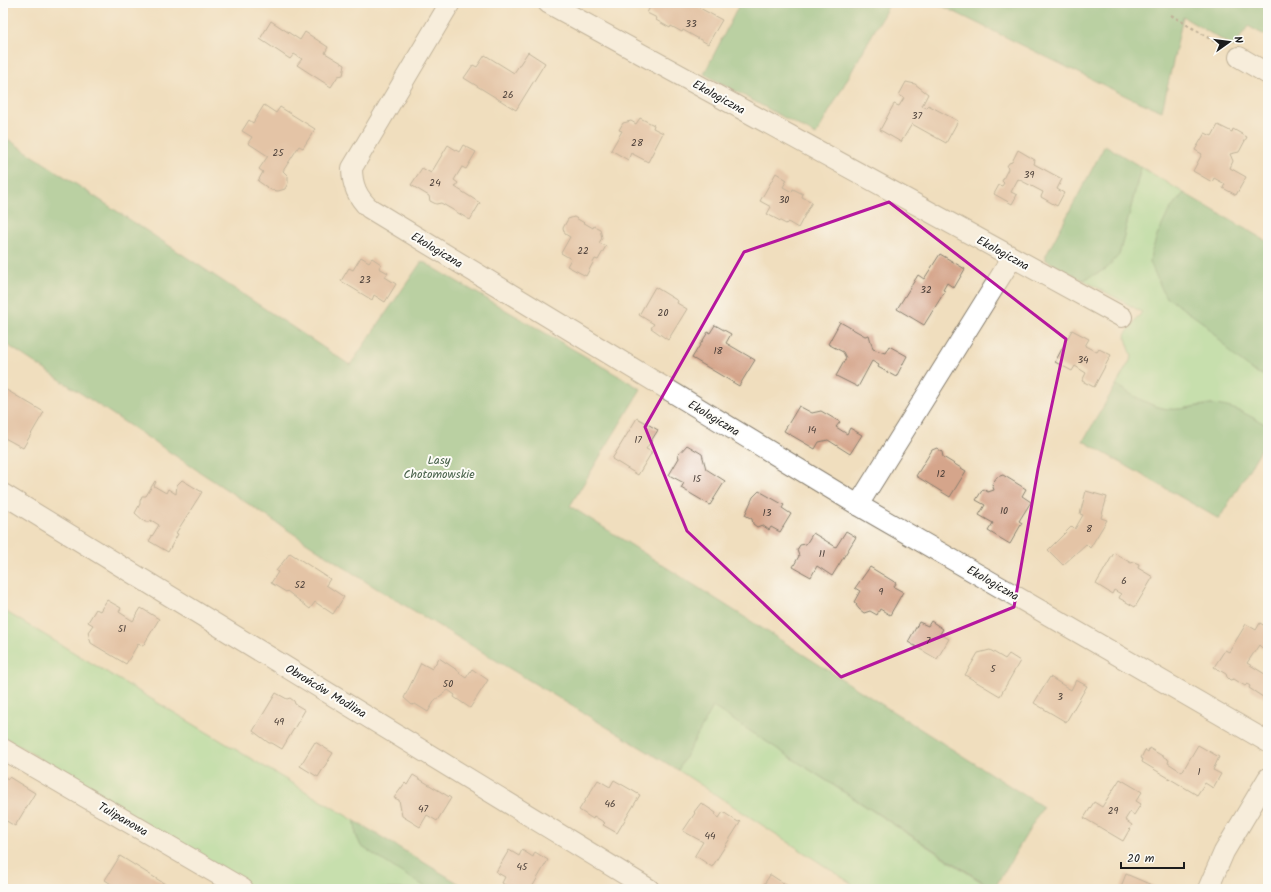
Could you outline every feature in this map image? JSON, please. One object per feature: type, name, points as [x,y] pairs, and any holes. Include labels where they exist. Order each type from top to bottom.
[{"type":"street","name":"Ekologiczna","points":[[450,3],[352,168],[353,182],[360,200],[383,217],[858,505],[1268,742]]},
{"type":"street","name":"Ekologiczna","points":[[548,3],[1122,317]]},
{"type":"street","points":[[1239,57],[1268,74]]},
{"type":"street","points":[[858,505],[1012,258]]},
{"type":"street","name":"Obrońców Modlina","points":[[3,494],[649,889]]},
{"type":"street","name":"Tulipanowa","points":[[3,749],[243,889]]},
{"type":"street","points":[[1208,889],[1224,852],[1268,778]]},
{"type":"path","points":[[1171,15],[1239,57]]},
{"type":"highlighted area","points":[[889,202],[1066,339],[1038,469],[1014,607],[841,677],[687,531],[645,427],[744,252]]},
{"type":"green space","points":[[740,3],[890,3],[816,135],[704,74]]},
{"type":"green space","points":[[936,3],[1268,3],[1268,37],[1248,26],[1234,47],[1183,17],[1162,111],[1130,98]]},
{"type":"green space","name":"Lasy Chotomowskie","points":[[3,136],[350,365],[422,261],[641,389],[570,506],[1043,807],[994,889],[713,707],[678,770],[371,585],[3,342]]},
{"type":"green space","points":[[1105,145],[1141,167],[1119,255],[1106,269],[1083,280],[1044,259]]},
{"type":"green space","points":[[1141,167],[1184,193],[1169,211],[1181,306],[1203,322],[1241,361],[1268,377],[1268,426],[1241,412],[1226,407],[1205,405],[1175,410],[1162,408],[1132,395],[1116,385],[1132,357],[1125,335],[1142,312],[1083,280],[1105,269],[1119,255]]},
{"type":"green space","points":[[1184,193],[1268,242],[1268,377],[1255,372],[1235,357],[1205,324],[1165,296],[1150,262],[1151,254],[1157,236],[1169,211]]},
{"type":"green space","points":[[1116,385],[1144,401],[1162,408],[1181,409],[1205,405],[1219,405],[1234,409],[1255,418],[1268,426],[1268,438],[1219,519],[1083,441]]},
{"type":"green space","points":[[3,610],[355,821],[356,835],[361,846],[429,889],[253,889],[3,736]]},
{"type":"green space","points":[[712,706],[992,889],[860,889],[678,770]]},
{"type":"green space","points":[[355,821],[468,889],[429,889],[399,871],[361,846],[356,835]]},
{"type":"building","points":[[652,3],[696,3],[696,6],[722,20],[708,44],[683,30],[682,32],[671,26],[670,28],[656,20],[657,18],[647,13]]},
{"type":"building","points":[[271,21],[300,40],[305,32],[328,47],[325,53],[345,65],[343,75],[338,76],[331,87],[297,65],[302,59],[294,54],[290,59],[260,39]]},
{"type":"building","points":[[528,52],[545,63],[516,110],[464,78],[473,65],[477,67],[485,55],[514,73]]},
{"type":"building","points":[[906,82],[915,84],[928,94],[922,106],[927,108],[928,105],[958,121],[946,143],[912,124],[901,142],[880,130],[894,104],[899,106],[904,98],[899,95]]},
{"type":"building","points":[[264,105],[276,113],[280,107],[315,129],[303,148],[299,146],[283,171],[288,176],[288,183],[285,189],[278,191],[271,190],[258,181],[263,172],[259,169],[268,156],[248,143],[252,137],[242,131],[249,120],[253,123]]},
{"type":"building","points":[[640,118],[654,125],[653,128],[663,133],[648,162],[631,153],[628,160],[611,150],[622,131],[619,130],[623,123],[631,121],[636,124]]},
{"type":"building","points":[[1218,125],[1232,132],[1233,129],[1247,137],[1239,152],[1230,154],[1233,161],[1230,168],[1246,177],[1236,195],[1223,188],[1225,184],[1214,178],[1212,182],[1193,171],[1202,154],[1195,150],[1205,133],[1212,136]]},
{"type":"building","points":[[448,145],[459,152],[463,145],[476,152],[466,169],[462,167],[454,180],[458,183],[455,187],[480,203],[470,220],[441,203],[436,204],[430,201],[429,196],[411,185],[422,168],[431,173]]},
{"type":"building","points":[[1018,150],[1035,160],[1034,164],[1062,179],[1057,189],[1064,193],[1057,206],[1041,197],[1043,192],[1018,179],[1011,192],[1017,195],[1012,204],[994,194],[999,185],[1002,186],[1004,183],[1002,181],[1008,169],[1007,166],[1012,162]]},
{"type":"building","points":[[776,173],[787,180],[783,187],[792,192],[793,189],[803,194],[802,197],[812,202],[798,228],[788,222],[786,224],[767,214],[771,207],[760,201]]},
{"type":"building","points":[[574,217],[593,228],[594,226],[600,229],[602,238],[599,243],[606,246],[598,260],[595,259],[586,276],[567,266],[571,259],[561,253],[570,237],[565,234],[563,228],[568,219]]},
{"type":"building","points":[[940,254],[965,269],[954,288],[947,283],[943,290],[945,291],[924,325],[897,309],[918,275],[924,279]]},
{"type":"building","points":[[361,257],[369,262],[372,258],[381,264],[379,268],[388,273],[385,277],[396,284],[385,302],[374,295],[372,300],[341,281],[349,268],[353,270]]},
{"type":"building","points":[[655,287],[678,301],[677,303],[687,309],[668,340],[651,328],[654,324],[639,315]]},
{"type":"building","points":[[840,322],[865,336],[869,335],[873,349],[885,353],[889,346],[907,356],[896,377],[878,367],[879,365],[872,361],[858,387],[836,376],[846,358],[843,352],[828,344]]},
{"type":"building","points":[[715,325],[731,334],[726,343],[755,360],[739,386],[692,358],[708,332],[710,333]]},
{"type":"building","points":[[1072,330],[1089,339],[1085,346],[1097,352],[1099,349],[1111,355],[1094,387],[1082,381],[1086,373],[1075,366],[1072,371],[1055,362]]},
{"type":"building","points":[[3,388],[44,412],[23,448],[3,437]]},
{"type":"building","points":[[799,406],[812,413],[821,411],[840,422],[836,427],[847,434],[850,428],[862,435],[850,454],[828,440],[819,442],[815,449],[784,431]]},
{"type":"building","points":[[637,418],[658,430],[646,449],[652,452],[638,475],[612,459]]},
{"type":"building","points":[[687,445],[702,454],[706,469],[725,481],[710,505],[681,488],[684,483],[669,475],[679,458],[678,455]]},
{"type":"building","points":[[937,448],[942,452],[943,457],[966,471],[950,497],[916,476],[932,450]]},
{"type":"building","points":[[1003,475],[1026,489],[1022,496],[1031,502],[1019,521],[1022,523],[1010,544],[988,531],[993,523],[979,515],[985,505],[976,500],[983,489],[988,492],[994,490],[992,484],[997,477]]},
{"type":"building","points":[[182,480],[202,492],[176,533],[178,534],[168,552],[149,541],[159,525],[151,520],[150,522],[145,522],[135,513],[142,496],[146,496],[155,481],[154,486],[166,493],[168,489],[176,494],[177,485]]},
{"type":"building","points":[[759,491],[784,505],[782,508],[791,514],[780,532],[771,527],[769,530],[762,525],[757,527],[753,524],[752,519],[745,515],[753,497]]},
{"type":"building","points":[[1086,491],[1107,497],[1101,518],[1107,520],[1090,548],[1086,544],[1063,565],[1048,550],[1072,526],[1075,529],[1083,515],[1080,514]]},
{"type":"building","points":[[846,531],[856,537],[832,576],[817,566],[811,577],[793,567],[799,556],[797,550],[800,545],[806,544],[813,533],[836,547]]},
{"type":"building","points":[[290,553],[330,579],[326,585],[344,597],[333,614],[315,602],[310,609],[287,591],[286,592],[271,583],[278,572],[276,571]]},
{"type":"building","points":[[1114,553],[1131,563],[1134,562],[1139,564],[1138,568],[1153,577],[1135,607],[1119,598],[1121,594],[1114,590],[1112,594],[1096,584]]},
{"type":"building","points":[[870,567],[896,583],[894,587],[903,592],[890,615],[880,609],[877,615],[870,611],[864,613],[854,602],[860,591],[855,588]]},
{"type":"building","points":[[107,600],[121,608],[119,612],[133,621],[141,608],[159,619],[143,646],[138,644],[126,664],[91,643],[88,632],[93,625],[88,622],[96,609],[100,611]]},
{"type":"building","points":[[931,621],[943,629],[940,634],[949,639],[937,659],[908,642],[919,622],[928,626]]},
{"type":"building","points":[[1260,623],[1268,628],[1268,638],[1262,648],[1259,645],[1247,663],[1268,676],[1266,699],[1249,688],[1250,686],[1247,684],[1245,686],[1234,679],[1230,680],[1226,674],[1214,667],[1225,650],[1229,652],[1246,624],[1256,630]]},
{"type":"building","points":[[990,650],[1005,659],[1009,654],[1020,661],[1000,696],[965,675],[978,653]]},
{"type":"building","points":[[439,658],[460,672],[459,673],[466,678],[472,669],[488,680],[470,708],[454,697],[455,695],[448,690],[435,700],[428,712],[415,704],[412,705],[404,698],[421,663],[432,669]]},
{"type":"building","points":[[1050,677],[1071,690],[1076,680],[1087,686],[1066,722],[1034,703]]},
{"type":"building","points":[[276,693],[287,699],[290,698],[295,704],[305,710],[282,749],[272,743],[269,743],[253,731]]},
{"type":"building","points":[[315,742],[333,753],[318,777],[300,766]]},
{"type":"building","points":[[1198,745],[1219,757],[1213,770],[1221,774],[1213,788],[1205,783],[1197,795],[1142,762],[1143,759],[1141,758],[1145,750],[1148,752],[1149,748],[1169,760],[1168,763],[1182,772]]},
{"type":"building","points":[[413,775],[451,798],[437,821],[427,815],[420,827],[402,816],[399,800],[394,798],[405,783],[407,785]]},
{"type":"building","points":[[3,776],[8,779],[9,777],[35,793],[15,826],[3,819]]},
{"type":"building","points":[[1120,779],[1142,792],[1136,801],[1141,804],[1134,815],[1130,812],[1125,820],[1132,825],[1123,841],[1084,818],[1094,802],[1102,807]]},
{"type":"building","points":[[598,780],[610,787],[614,780],[640,795],[617,833],[603,825],[605,823],[594,816],[593,819],[579,810]]},
{"type":"building","points":[[701,803],[716,813],[715,815],[719,818],[723,812],[738,822],[741,821],[712,867],[696,856],[694,857],[703,842],[683,831]]},
{"type":"building","points":[[509,850],[519,856],[522,850],[533,857],[535,852],[548,860],[531,889],[511,889],[502,883],[505,877],[496,872]]},
{"type":"building","points":[[120,856],[165,884],[162,889],[119,889],[105,880]]},
{"type":"building","points":[[1126,874],[1161,889],[1120,889]]},
{"type":"building","points":[[771,875],[792,889],[761,889]]}]
